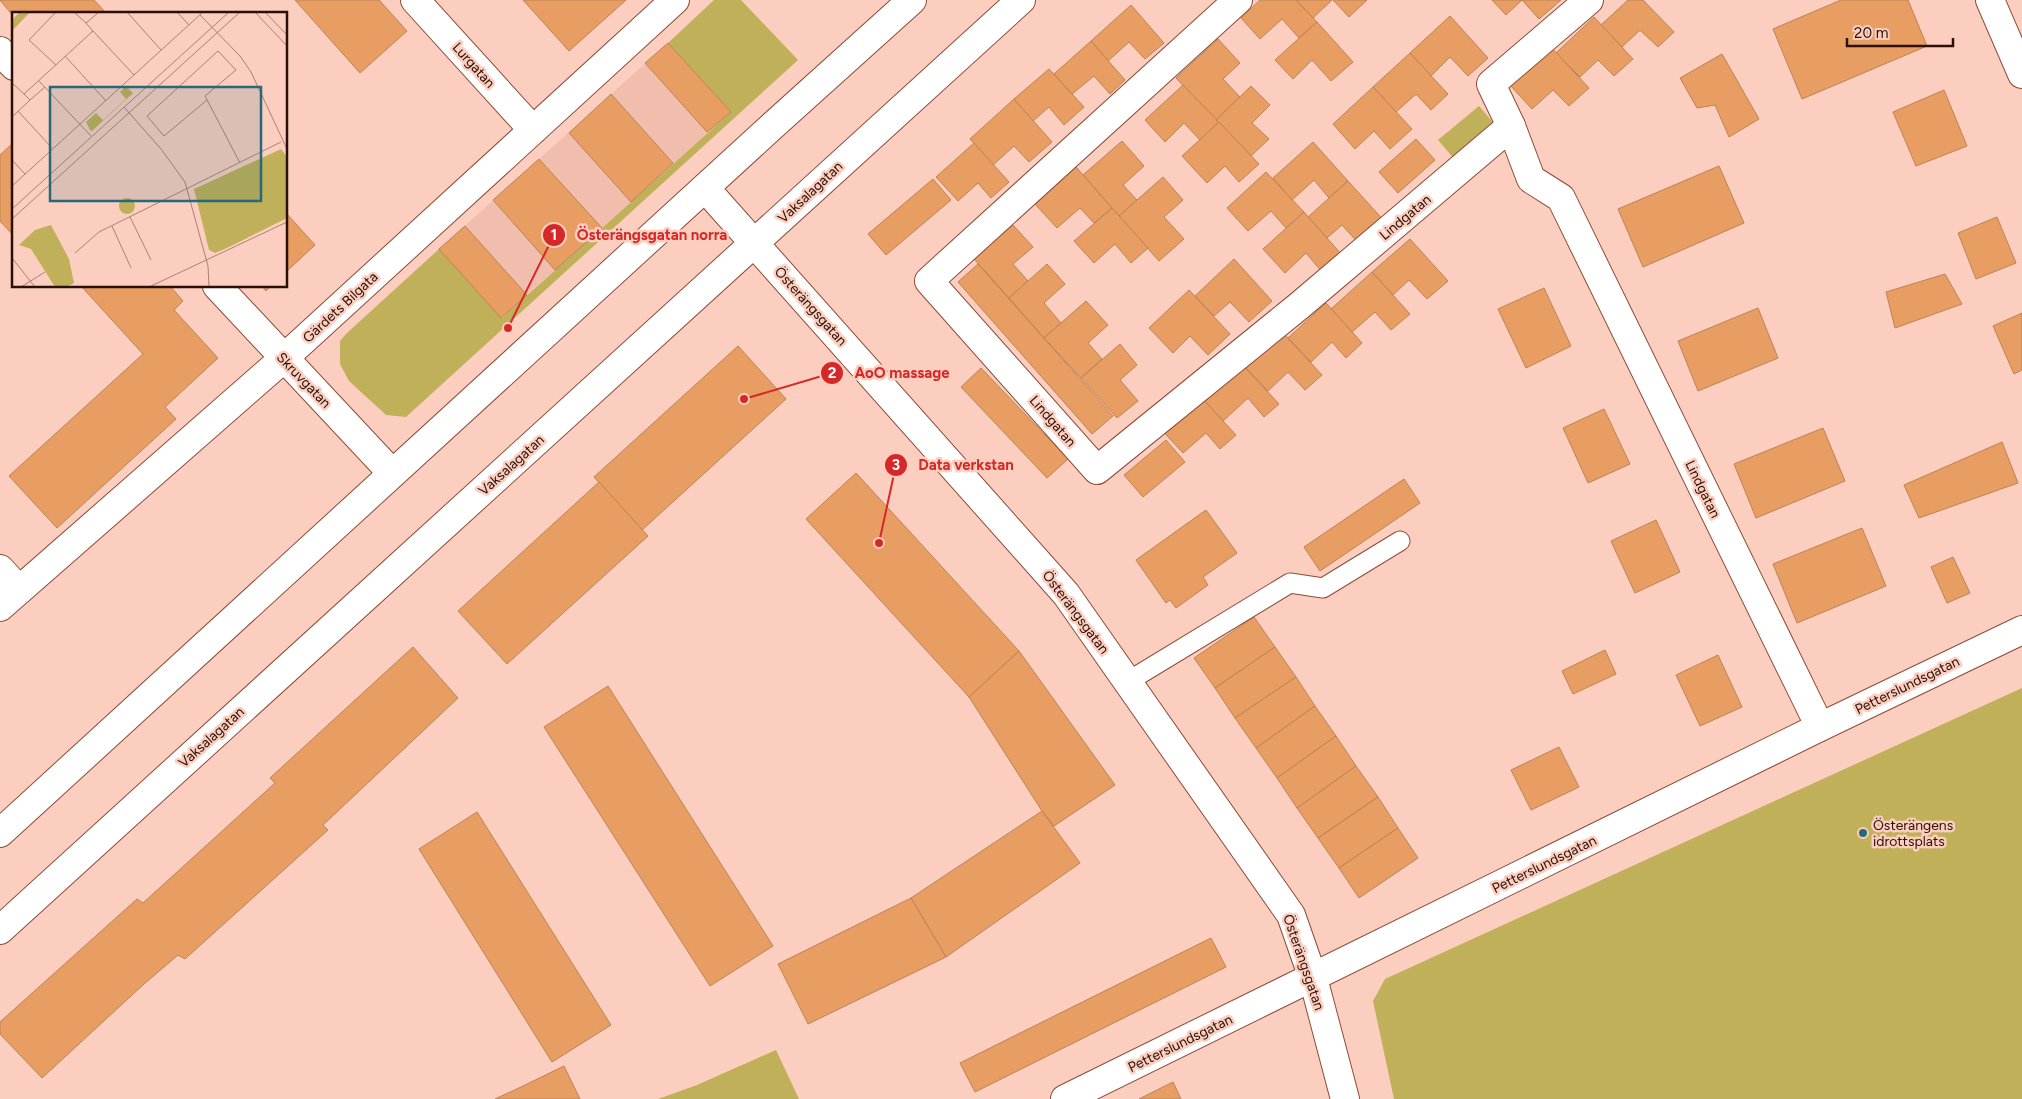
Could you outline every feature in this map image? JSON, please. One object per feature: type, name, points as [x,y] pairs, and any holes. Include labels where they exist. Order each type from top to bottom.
[{"type":"street","name":"Lurgatan","points":[[414,0],[533,130]]},
{"type":"street","name":"Gärdets Bilgata","points":[[9,598],[284,359],[675,0]]},
{"type":"street","points":[[0,833],[912,0]]},
{"type":"street","name":"Vaksalagatan","points":[[0,930],[1021,0]]},
{"type":"street","name":"Lindgatan","points":[[1238,0],[929,280],[1096,470],[1299,306],[1511,126]]},
{"type":"street","name":"Lindgatan","points":[[1589,0],[1491,84],[1511,126],[1531,179],[1560,198],[1820,727]]},
{"type":"street","points":[[1990,0],[2022,74]]},
{"type":"street","points":[[0,51],[12,64]]},
{"type":"street","name":"Österängsgatan","points":[[705,188],[1066,594],[1291,915],[1313,978],[1345,1099]]},
{"type":"street","name":"Skruvgatan","points":[[218,288],[392,473]]},
{"type":"street","points":[[0,569],[9,598]]},
{"type":"street","name":"Petterslundsgatan","points":[[1066,1099],[1820,727],[2022,630]]},
{"type":"lane","points":[[1127,682],[1290,583],[1323,588],[1400,541]]},
{"type":"shaded area","points":[[714,0],[741,0],[798,60],[406,417],[386,415],[349,381],[340,364],[340,341],[439,249],[502,318],[731,112],[668,43]]},
{"type":"shaded area","points":[[668,43],[731,112],[501,318],[439,249]]},
{"type":"shaded area","points":[[1479,106],[1496,126],[1455,160],[1438,140]]},
{"type":"shaded area","name":"Österängens idrottsplats","points":[[2022,688],[2022,1099],[1394,1099],[1373,1001],[1385,979]]},
{"type":"shaded area","points":[[776,1050],[799,1099],[658,1099],[697,1085]]},
{"type":"building","points":[[0,0],[94,0],[105,12],[12,12],[12,15]]},
{"type":"building","points":[[295,0],[379,0],[407,31],[360,73]]},
{"type":"building","points":[[523,0],[626,0],[569,51]]},
{"type":"building","points":[[1260,0],[1296,0],[1317,22],[1299,38],[1282,19],[1260,39],[1241,18]]},
{"type":"building","points":[[1296,0],[1332,0],[1313,18]]},
{"type":"building","points":[[1333,0],[1367,0],[1349,17]]},
{"type":"building","points":[[1492,0],[1522,0],[1506,15]]},
{"type":"building","points":[[1522,0],[1561,0],[1539,19]]},
{"type":"building","points":[[1628,0],[1643,0],[1674,32],[1658,47],[1640,30],[1622,47],[1601,25]]},
{"type":"building","points":[[1841,0],[1908,0],[1927,46],[1802,99],[1773,29]]},
{"type":"building","points":[[1131,5],[1164,43],[1145,59],[1129,42],[1108,61],[1091,41]]},
{"type":"building","points":[[1450,16],[1488,58],[1468,76],[1450,57],[1431,76],[1410,53]]},
{"type":"building","points":[[1594,17],[1633,59],[1614,76],[1598,60],[1580,77],[1556,53]]},
{"type":"building","points":[[1317,22],[1353,62],[1331,81],[1312,60],[1293,79],[1275,60]]},
{"type":"building","points":[[1218,39],[1240,63],[1223,79],[1240,97],[1216,120],[1176,78]]},
{"type":"building","points":[[1091,41],[1125,80],[1110,94],[1094,76],[1072,94],[1054,74]]},
{"type":"building","points":[[668,43],[731,112],[707,132],[645,63]]},
{"type":"building","points":[[1550,46],[1589,88],[1569,106],[1553,90],[1532,109],[1509,84]]},
{"type":"building","points":[[1410,53],[1448,94],[1431,110],[1416,94],[1396,112],[1373,87]]},
{"type":"building","points":[[1722,54],[1759,119],[1729,137],[1715,105],[1697,108],[1680,78]]},
{"type":"building","points":[[1049,69],[1084,107],[1064,125],[1049,107],[1033,121],[1014,99]]},
{"type":"building","points":[[1183,85],[1219,122],[1200,140],[1184,123],[1165,142],[1145,120]]},
{"type":"building","points":[[1251,86],[1270,105],[1252,123],[1269,139],[1251,156],[1216,120]]},
{"type":"building","points":[[1373,87],[1412,129],[1390,149],[1374,131],[1355,149],[1333,124]]},
{"type":"building","points":[[1944,90],[1967,146],[1916,166],[1893,112]]},
{"type":"building","points":[[611,94],[673,163],[631,202],[569,133]]},
{"type":"building","points":[[1014,99],[1052,142],[1029,162],[1014,146],[993,165],[970,139]]},
{"type":"building","points":[[1219,122],[1259,164],[1239,182],[1225,166],[1207,183],[1182,156]]},
{"type":"building","points":[[1416,139],[1435,160],[1398,193],[1379,172]]},
{"type":"building","points":[[1122,141],[1144,166],[1123,185],[1137,200],[1119,216],[1083,175]]},
{"type":"building","points":[[1313,142],[1348,181],[1329,198],[1314,180],[1292,200],[1273,178]]},
{"type":"building","points":[[974,143],[1009,182],[991,198],[978,183],[958,201],[936,177]]},
{"type":"building","points":[[12,144],[12,234],[0,221],[0,155]]},
{"type":"building","points":[[539,159],[602,228],[555,270],[493,200]]},
{"type":"building","points":[[1719,166],[1744,223],[1643,267],[1618,209]]},
{"type":"building","points":[[1076,167],[1112,208],[1094,223],[1080,208],[1057,228],[1035,204]]},
{"type":"building","points":[[1266,172],[1304,212],[1286,228],[1271,211],[1248,231],[1227,208]]},
{"type":"building","points":[[1163,177],[1183,200],[1164,217],[1184,239],[1159,261],[1119,216]]},
{"type":"building","points":[[933,179],[951,200],[886,255],[868,234]]},
{"type":"building","points":[[1348,181],[1386,223],[1361,246],[1342,225],[1327,238],[1308,217]]},
{"type":"building","points":[[1112,208],[1148,248],[1131,263],[1115,244],[1094,263],[1074,241]]},
{"type":"building","points":[[1304,212],[1342,255],[1323,273],[1306,253],[1285,273],[1263,249]]},
{"type":"building","points":[[288,215],[315,245],[288,270]]},
{"type":"building","points":[[1997,217],[2016,263],[1976,279],[1958,233]]},
{"type":"building","points":[[1013,225],[1033,247],[1013,264],[1028,281],[1009,298],[974,259]]},
{"type":"building","points":[[465,226],[527,295],[501,318],[439,249]]},
{"type":"building","points":[[1410,239],[1448,281],[1427,299],[1409,280],[1393,295],[1372,272]]},
{"type":"building","points":[[1234,259],[1272,301],[1249,322],[1230,302],[1214,316],[1195,296]]},
{"type":"building","points":[[978,264],[1113,416],[1092,434],[958,282]]},
{"type":"building","points":[[1047,264],[1065,284],[1044,303],[1061,323],[1044,338],[1009,298]]},
{"type":"building","points":[[1372,272],[1410,314],[1391,330],[1375,312],[1352,332],[1331,309]]},
{"type":"building","points":[[1945,274],[1962,304],[1895,328],[1886,292]]},
{"type":"building","points":[[83,288],[172,288],[183,301],[174,310],[218,358],[165,407],[176,419],[57,528],[9,476],[143,354]]},
{"type":"building","points":[[1544,288],[1571,346],[1526,368],[1498,309]]},
{"type":"building","points":[[1189,290],[1230,334],[1208,355],[1190,336],[1173,353],[1149,328]]},
{"type":"building","points":[[1086,301],[1108,325],[1088,343],[1102,359],[1081,378],[1044,338]]},
{"type":"building","points":[[1326,303],[1362,343],[1346,358],[1332,342],[1311,362],[1288,338]]},
{"type":"building","points":[[1758,308],[1778,358],[1698,391],[1678,341]]},
{"type":"building","points":[[2022,313],[2022,370],[2014,374],[1993,326]]},
{"type":"building","points":[[1284,334],[1322,375],[1305,390],[1288,372],[1268,391],[1246,368]]},
{"type":"building","points":[[1120,344],[1137,365],[1120,380],[1138,401],[1117,418],[1081,378]]},
{"type":"building","points":[[738,346],[786,399],[642,530],[594,477]]},
{"type":"building","points":[[1240,362],[1279,404],[1264,417],[1248,398],[1223,421],[1201,397]]},
{"type":"building","points":[[981,368],[1068,459],[1047,478],[961,387]]},
{"type":"building","points":[[1201,397],[1236,435],[1220,449],[1206,433],[1183,453],[1159,427]]},
{"type":"building","points":[[1604,409],[1630,464],[1588,483],[1563,428]]},
{"type":"building","points":[[1823,428],[1845,481],[1756,518],[1734,464]]},
{"type":"building","points":[[1166,440],[1185,462],[1143,497],[1124,475]]},
{"type":"building","points":[[2002,442],[2018,483],[1919,518],[1904,485]]},
{"type":"building","points":[[856,473],[1019,651],[969,697],[806,519]]},
{"type":"building","points":[[1404,479],[1420,503],[1320,571],[1304,547]]},
{"type":"building","points":[[599,482],[648,536],[507,664],[458,611]]},
{"type":"building","points":[[1206,510],[1237,553],[1203,577],[1208,585],[1176,608],[1170,600],[1166,603],[1136,560]]},
{"type":"building","points":[[1656,520],[1680,572],[1635,593],[1611,541]]},
{"type":"building","points":[[1862,528],[1886,586],[1797,623],[1773,564]]},
{"type":"building","points":[[1953,557],[1970,593],[1947,603],[1931,567]]},
{"type":"building","points":[[1254,617],[1275,647],[1215,688],[1194,658]]},
{"type":"building","points":[[413,647],[458,698],[323,825],[328,830],[185,959],[178,955],[144,984],[42,1078],[0,1034],[0,1022],[137,899],[143,903],[275,783],[270,778]]},
{"type":"building","points":[[1275,647],[1296,677],[1235,718],[1215,688]]},
{"type":"building","points":[[1605,650],[1616,674],[1573,694],[1562,671]]},
{"type":"building","points":[[1019,651],[1115,785],[1054,826],[1042,811],[969,697]]},
{"type":"building","points":[[1718,655],[1742,707],[1700,726],[1676,675]]},
{"type":"building","points":[[1296,677],[1315,706],[1256,748],[1235,718]]},
{"type":"building","points":[[608,686],[773,946],[710,986],[544,727]]},
{"type":"building","points":[[1315,706],[1336,736],[1277,778],[1256,748]]},
{"type":"building","points":[[1336,736],[1356,766],[1297,808],[1277,778]]},
{"type":"building","points":[[1559,747],[1579,787],[1531,810],[1511,770]]},
{"type":"building","points":[[1356,766],[1378,797],[1318,838],[1297,808]]},
{"type":"building","points":[[1378,797],[1398,828],[1339,868],[1318,838]]},
{"type":"building","points":[[1042,811],[1080,863],[946,957],[911,898]]},
{"type":"building","points":[[477,812],[611,1025],[552,1062],[419,849]]},
{"type":"building","points":[[1398,828],[1418,858],[1359,898],[1339,868]]},
{"type":"building","points":[[911,898],[946,957],[808,1024],[778,964]]},
{"type":"building","points":[[1211,938],[1226,967],[975,1092],[960,1063]]},
{"type":"building","points":[[564,1066],[580,1099],[495,1099],[521,1087]]},
{"type":"building","points":[[1173,1082],[1181,1099],[1139,1099]]},
{"type":"place","name":"Österängsgatan norra","points":[[508,328]]},
{"type":"place","name":"AoO massage","points":[[744,399]]},
{"type":"place","name":"Data verkstan","points":[[879,543]]},
{"type":"place","name":"Österängens idrottsplats","points":[[1863,833]]}]
